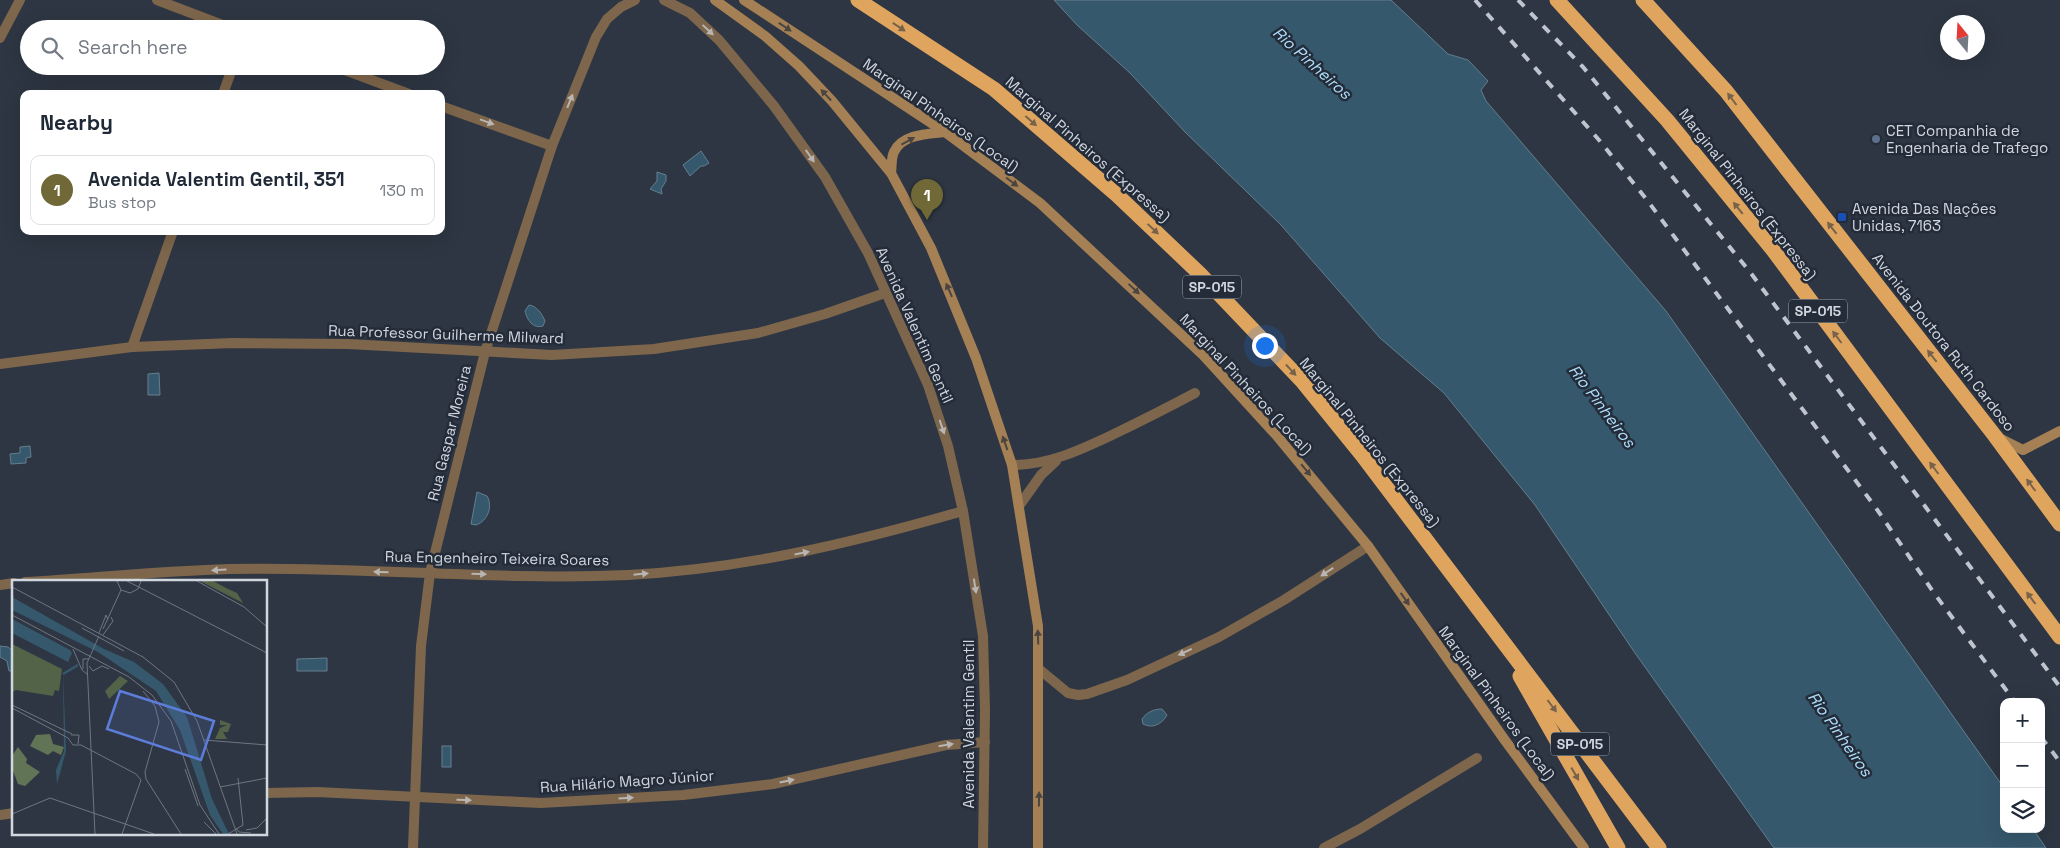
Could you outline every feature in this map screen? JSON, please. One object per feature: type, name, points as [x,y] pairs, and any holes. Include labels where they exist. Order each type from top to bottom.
[{"type":"highway","name":"Marginal Pinheiros (Expressa)","points":[[858,0],[994,90],[1117,195],[1200,274],[1302,381],[1362,455],[1659,848]]},
{"type":"highway","name":"Marginal Pinheiros (Expressa)","points":[[1557,0],[1667,120],[1773,250],[2060,637]]},
{"type":"highway","name":"Avenida Doutora Ruth Cardoso","points":[[1643,0],[1726,91],[1995,436],[2060,524]]},
{"type":"highway","points":[[1502,639],[1534,703],[1618,848]]},
{"type":"main road","points":[[715,0],[765,36],[799,66],[832,100],[891,173],[931,248],[976,358],[1012,465],[1038,626],[1038,848]]},
{"type":"main road","name":"Marginal Pinheiros (Local)","points":[[744,0],[945,132],[1040,203],[1202,354],[1277,436],[1368,546],[1504,740],[1584,848]]},
{"type":"main road","points":[[891,173],[894,153],[899,146],[910,138],[922,134],[945,132]]},
{"type":"main road","points":[[1995,436],[2023,450],[2060,431]]},
{"type":"street","points":[[0,38],[20,0]]},
{"type":"street","points":[[157,0],[209,20]]},
{"type":"street","name":"Rua Gaspar Moreira","points":[[413,848],[421,646],[430,574],[485,352],[552,146],[596,38],[607,19],[621,7],[635,0]]},
{"type":"street","name":"Avenida Valentim Gentil","points":[[667,0],[690,13],[719,40],[774,106],[825,177],[868,253],[928,385],[948,446],[963,510],[983,636],[985,742],[983,848]]},
{"type":"street","points":[[224,90],[230,75]]},
{"type":"street","points":[[358,75],[398,90]]},
{"type":"street","points":[[445,107],[552,146]]},
{"type":"street","points":[[132,347],[173,235]]},
{"type":"street","name":"Rua Professor Guilherme Milward","points":[[0,364],[132,347],[233,344],[348,344],[552,355],[654,349],[758,333],[825,314],[885,293]]},
{"type":"street","points":[[1012,465],[1042,463],[1058,459],[1150,417],[1195,393]]},
{"type":"street","points":[[1019,506],[1041,475],[1058,459]]},
{"type":"street","name":"Rua Engenheiro Teixeira Soares","points":[[56,580],[228,569],[430,574],[628,575],[719,566],[803,553],[893,531],[963,510]]},
{"type":"street","points":[[1039,670],[1068,693],[1078,695],[1087,694],[1127,680],[1219,637],[1284,600],[1368,546]]},
{"type":"street","name":"Rua Hilário Magro Júnior","points":[[268,793],[317,792],[541,803],[683,795],[773,784],[946,744],[985,742]]},
{"type":"street","points":[[1324,848],[1360,829],[1477,758]]},
{"type":"water","name":"Rio Pinheiros","points":[[1054,0],[1391,0],[1448,54],[1468,60],[1488,81],[1481,90],[1486,101],[1666,311],[2000,782],[2000,833],[2036,833],[2046,848],[1774,848],[1635,653],[1535,505],[1444,393],[1380,338],[1281,225],[1185,132],[1130,73],[1077,25]]},
{"type":"water","points":[[701,151],[709,163],[701,166],[690,176],[683,165]]},
{"type":"water","points":[[657,172],[666,175],[666,181],[661,189],[662,194],[650,189],[657,181]]},
{"type":"water","points":[[529,305],[541,313],[545,321],[543,326],[533,325],[527,318],[525,311]]},
{"type":"water","points":[[159,373],[160,395],[148,395],[148,374]]},
{"type":"water","points":[[30,446],[31,457],[26,458],[26,463],[11,464],[10,454],[20,453],[20,447]]},
{"type":"water","points":[[477,492],[487,496],[489,509],[484,520],[476,525],[471,524]]},
{"type":"water","points":[[0,646],[8,647],[12,650],[12,671],[9,671],[7,661],[0,657]]},
{"type":"water","points":[[327,658],[327,671],[297,671],[297,659]]},
{"type":"water","points":[[1162,709],[1167,715],[1163,721],[1154,726],[1143,724],[1142,719],[1146,714],[1153,710]]},
{"type":"water","points":[[442,746],[451,746],[451,767],[442,767]]},
{"type":"railway","points":[[1475,0],[1599,140],[1647,200],[1876,508],[1934,593],[2012,698]]},
{"type":"railway","points":[[1518,0],[1583,67],[1750,272],[2060,687]]},
{"type":"railway","points":[[2045,742],[2060,762]]},
{"type":"place","name":"CET Companhia de Engenharia de Trafego","points":[[1876,139]]},
{"type":"place","name":"Avenida Das Nações Unidas, 7163","points":[[1842,217]]},
{"type":"place","name":"Avenida Valentim Gentil, 351","points":[[927,220]]}]
